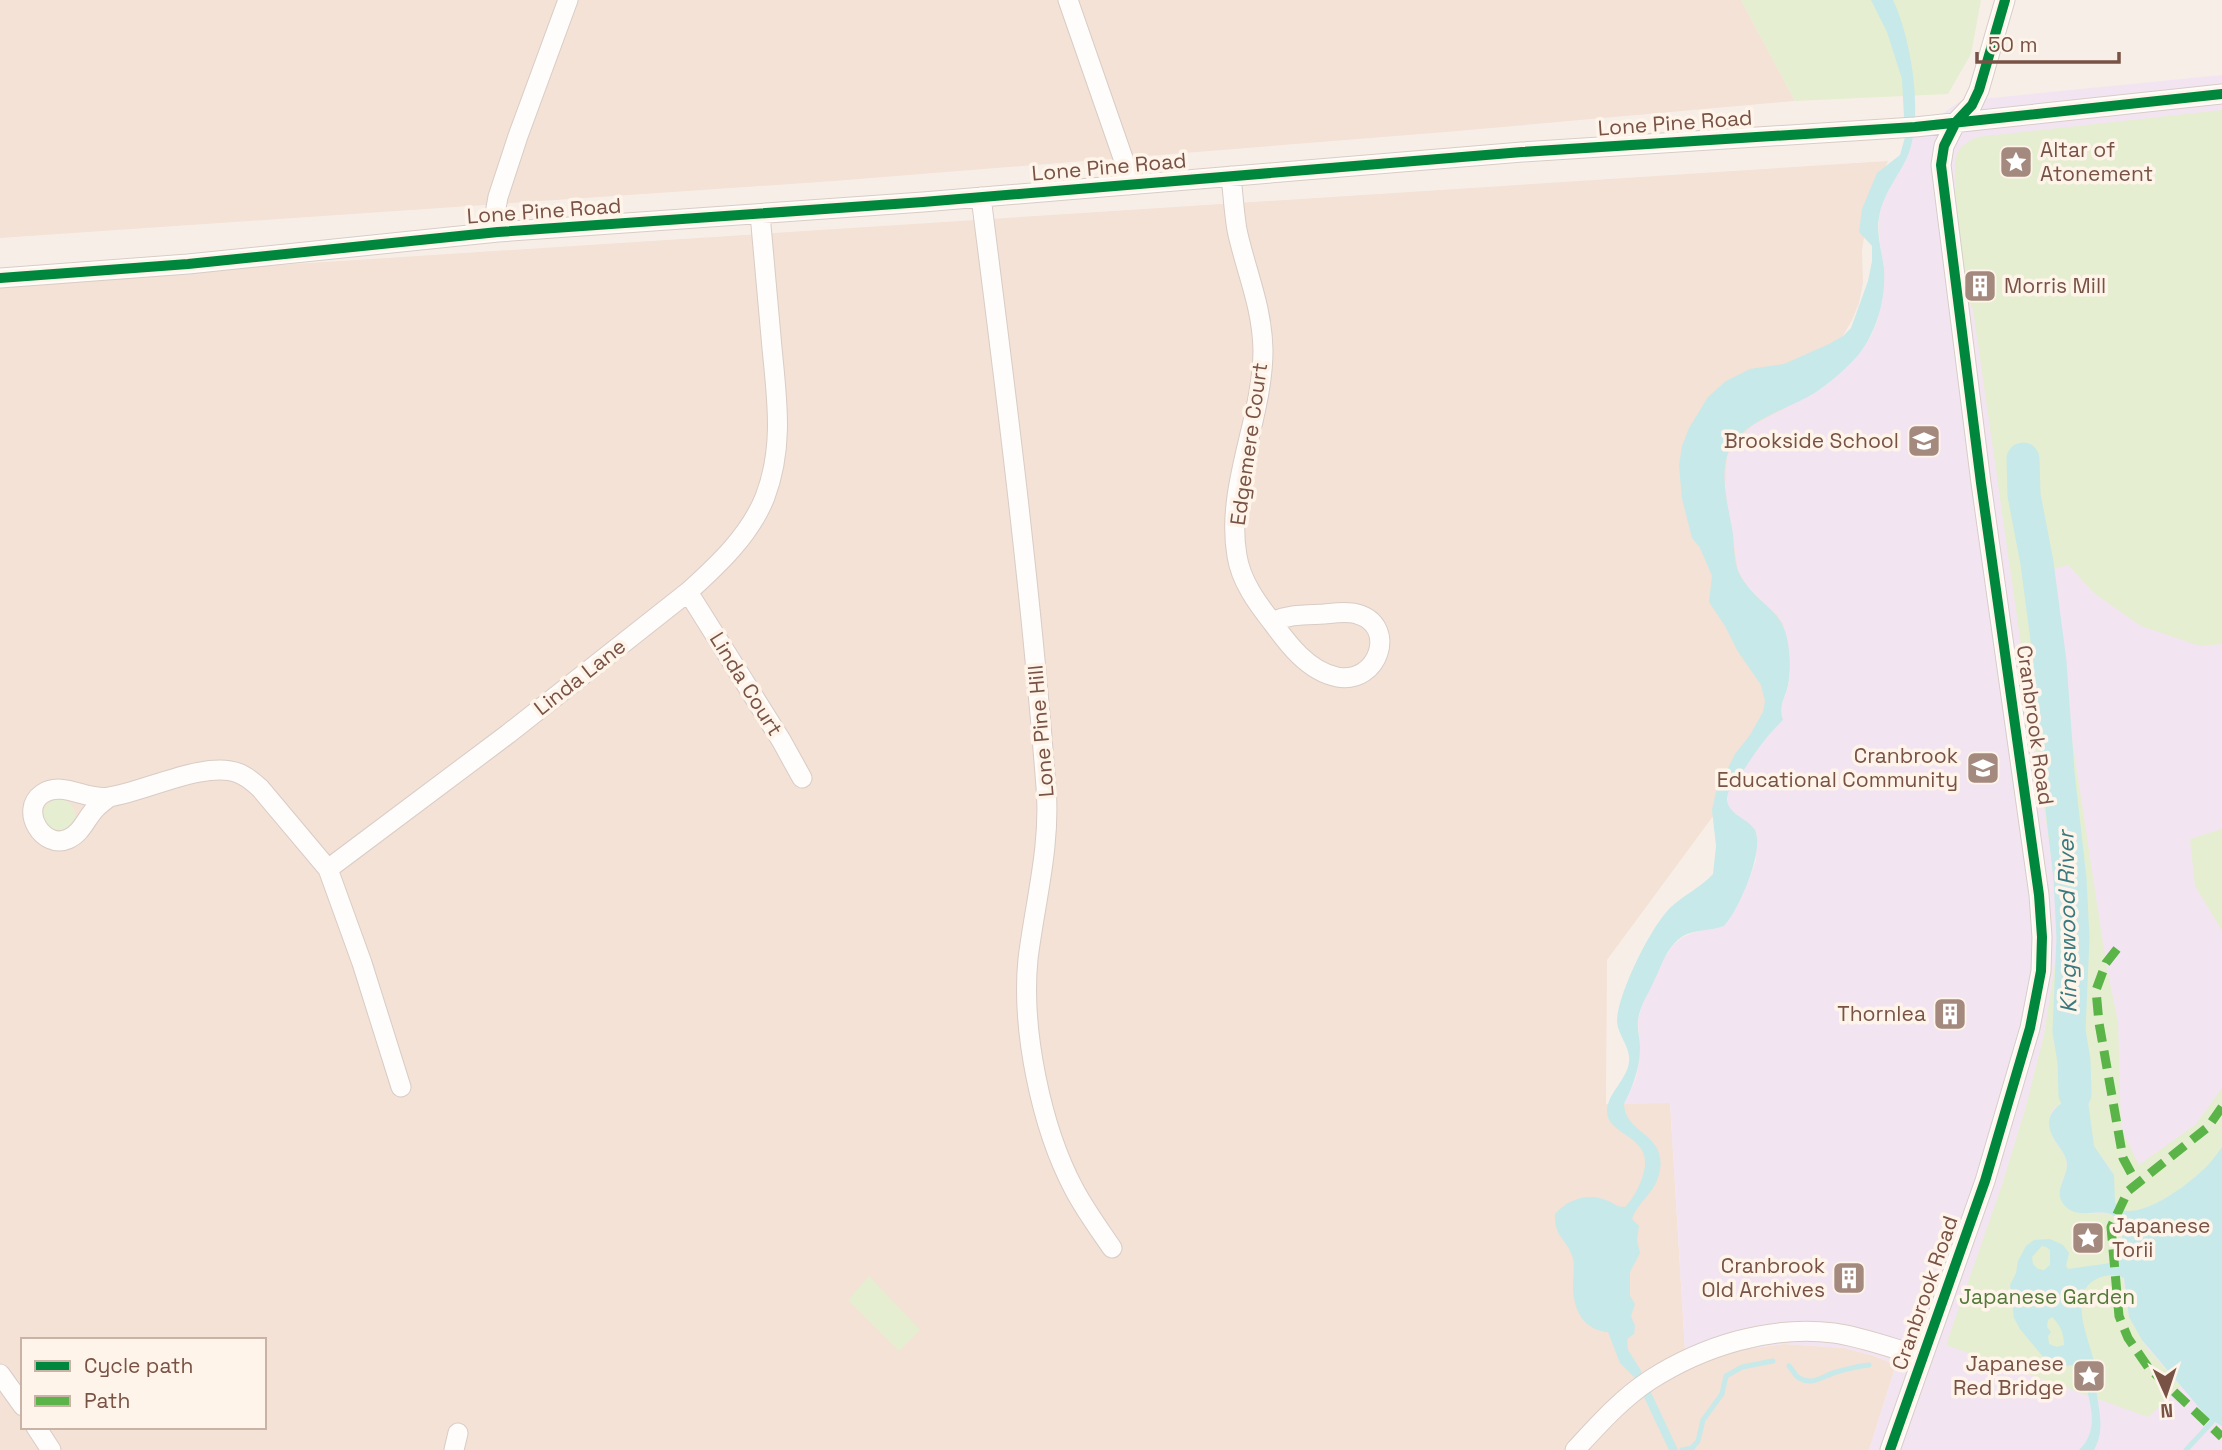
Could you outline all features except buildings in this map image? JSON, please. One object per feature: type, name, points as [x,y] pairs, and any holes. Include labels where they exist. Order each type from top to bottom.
[{"type":"street","points":[[498,232],[498,197],[568,0]]},
{"type":"street","points":[[1068,0],[1123,158],[1129,185]]},
{"type":"street","name":"Cranbrook Road","points":[[1890,1450],[1984,1181],[2038,994],[2042,937],[2038,883],[1981,483],[1941,164],[1944,146],[1956,122],[1972,105],[1979,90],[2005,0]]},
{"type":"street","name":"Lone Pine Road","points":[[0,278],[188,264],[498,232],[981,197],[1522,152],[1915,127],[2222,94]]},
{"type":"street","name":"Edgemere Court","points":[[1231,176],[1234,214],[1256,294],[1263,349],[1258,399],[1237,499],[1237,557],[1251,592],[1272,622],[1301,656],[1315,667],[1337,677],[1359,675],[1367,671],[1377,658],[1380,645],[1378,632],[1374,624],[1357,614],[1292,615],[1272,622]]},
{"type":"street","name":"Lone Pine Hill","points":[[981,197],[1022,530],[1047,790],[1047,835],[1028,964],[1026,993],[1029,1026],[1044,1112],[1059,1156],[1074,1189],[1112,1248]]},
{"type":"street","name":"Linda Lane","points":[[328,869],[508,734],[688,592],[734,548],[751,523],[765,498],[777,451],[779,428],[760,214]]},
{"type":"street","name":"Linda Court","points":[[688,592],[802,778]]},
{"type":"street","points":[[108,798],[210,771],[237,772],[260,788],[328,869],[362,963],[401,1087]]},
{"type":"street","points":[[1575,1450],[1609,1413],[1648,1381],[1682,1361],[1715,1348],[1767,1334],[1835,1334],[1923,1357]]},
{"type":"street","points":[[0,1374],[21,1403]]},
{"type":"street","points":[[37,1429],[51,1450]]},
{"type":"shaded area","points":[[0,0],[1741,0],[1795,101],[834,181],[0,238]]},
{"type":"shaded area","name":"Cranbrook Educational Community","points":[[2222,75],[2222,1450],[1869,1450],[1896,1365],[1844,1348],[1784,1344],[1734,1351],[1686,1367],[1670,1103],[1624,1104],[1638,1067],[1638,1021],[1641,1008],[1660,965],[1673,945],[1683,937],[1700,930],[1724,926],[1744,892],[1756,861],[1757,835],[1753,827],[1731,810],[1727,796],[1730,787],[1781,715],[1780,707],[1788,687],[1790,672],[1783,624],[1749,589],[1738,571],[1725,488],[1727,456],[1737,440],[1753,425],[1814,393],[1871,336],[1877,321],[1884,283],[1879,214],[1885,196],[1911,145],[1912,136],[1960,101]]},
{"type":"shaded area","points":[[1888,161],[1869,205],[1862,250],[1863,283],[1859,303],[1829,360],[1780,667],[1753,762],[1607,960],[1606,1104],[1670,1102],[1686,1367],[1734,1351],[1784,1344],[1844,1348],[1896,1365],[1869,1450],[0,1450],[0,283]]},
{"type":"green space","points":[[1741,0],[1981,0],[1971,54],[1948,94],[1795,101]]},
{"type":"green space","name":"Japanese Garden","points":[[2222,110],[2222,644],[2200,646],[2141,626],[2095,594],[2068,565],[2050,570],[2068,712],[2106,963],[2118,1022],[2121,1128],[2139,1165],[2196,1124],[2222,1088],[2222,1147],[2217,1156],[2194,1179],[2178,1190],[2146,1208],[2132,1211],[2122,1210],[2115,1202],[2113,1175],[2095,1149],[2091,1138],[2088,1101],[2075,1094],[2053,1109],[2049,1118],[2053,1138],[2066,1158],[2067,1170],[2061,1183],[2082,1214],[2108,1213],[2122,1223],[2120,1258],[2129,1317],[2147,1348],[2181,1386],[2148,1417],[1946,1345],[2001,1188],[2025,1110],[2044,1035],[2061,925],[1973,309],[1969,302],[1956,203],[1955,165],[1961,148],[1977,137]]},
{"type":"green space","points":[[59,799],[70,804],[75,815],[70,826],[59,831],[48,826],[43,815],[48,804]]},
{"type":"green space","points":[[2222,829],[2222,931],[2195,886],[2190,839]]},
{"type":"green space","points":[[869,1276],[920,1330],[899,1351],[848,1300]]},
{"type":"water","points":[[1871,0],[1893,0],[1910,55],[1915,98],[1913,138],[1908,155],[1888,192],[1878,223],[1884,269],[1882,303],[1871,335],[1849,364],[1816,392],[1766,417],[1742,433],[1727,456],[1725,485],[1738,571],[1752,591],[1775,614],[1787,638],[1790,673],[1782,706],[1783,720],[1760,746],[1727,795],[1728,804],[1734,813],[1755,830],[1756,851],[1749,880],[1737,907],[1724,926],[1683,936],[1666,956],[1639,1015],[1639,1062],[1624,1104],[1626,1115],[1632,1123],[1654,1143],[1661,1163],[1655,1184],[1632,1219],[1639,1226],[1637,1240],[1640,1253],[1630,1272],[1630,1296],[1635,1304],[1631,1316],[1635,1326],[1634,1334],[1627,1339],[1628,1350],[1640,1369],[1678,1450],[1669,1450],[1635,1378],[1620,1363],[1608,1332],[1592,1327],[1577,1309],[1573,1294],[1573,1258],[1559,1233],[1555,1214],[1566,1204],[1586,1197],[1601,1198],[1625,1207],[1636,1192],[1643,1175],[1643,1152],[1614,1126],[1607,1111],[1629,1062],[1628,1051],[1618,1027],[1618,1010],[1636,962],[1663,916],[1713,874],[1716,846],[1712,810],[1716,792],[1735,754],[1763,712],[1765,701],[1761,685],[1709,602],[1712,576],[1700,548],[1692,538],[1682,499],[1679,465],[1682,446],[1689,428],[1708,397],[1726,381],[1750,369],[1784,364],[1829,344],[1851,328],[1868,281],[1872,261],[1872,246],[1859,232],[1862,209],[1877,173],[1900,155],[1905,137],[1902,79],[1887,32]]},
{"type":"water","points":[[2081,1094],[2088,1101],[2094,1146],[2114,1175],[2115,1202],[2121,1210],[2142,1209],[2166,1198],[2204,1169],[2222,1147],[2222,1426],[2208,1418],[2142,1340],[2129,1317],[2124,1278],[2112,1275],[2100,1277],[2086,1288],[2082,1311],[2096,1368],[2100,1434],[2094,1450],[2079,1450],[2086,1441],[2092,1421],[2081,1368],[2072,1365],[2056,1368],[2049,1364],[2014,1318],[2010,1285],[2026,1246],[2034,1240],[2050,1239],[2063,1245],[2069,1253],[2066,1266],[2068,1269],[2111,1263],[2120,1259],[2123,1228],[2121,1221],[2107,1213],[2075,1212],[2061,1201],[2060,1191],[2067,1162],[2052,1136],[2049,1121],[2055,1109],[2067,1099]],"holes":[[[2042,1246],[2050,1250],[2050,1265],[2044,1270],[2033,1264],[2032,1257]],[[2052,1317],[2061,1330],[2064,1345],[2057,1347],[2049,1344],[2048,1336],[2051,1332],[2047,1327],[2048,1320]]]},
{"type":"waterway","name":"Kingswood River","points":[[2023,459],[2024,495],[2037,563],[2050,662],[2058,773],[2070,879],[2073,938],[2069,1031],[2074,1061],[2075,1094]]},
{"type":"waterway","points":[[1682,1450],[1692,1448],[1698,1441],[1703,1420],[1722,1394],[1726,1376],[1742,1367],[1773,1361]]},
{"type":"waterway","points":[[1789,1366],[1797,1377],[1809,1381],[1869,1365]]},
{"type":"waterway","points":[[2186,1450],[2212,1422]]},
{"type":"marked path","points":[[2117,949],[2106,963],[2096,990],[2099,1023],[2123,1158],[2137,1184]]},
{"type":"marked path","points":[[2222,1107],[2208,1127],[2128,1191],[2111,1227],[2119,1316],[2128,1338],[2148,1367],[2222,1437]]},
{"type":"cycle path","points":[[1890,1450],[1985,1181],[2030,1028],[2041,971],[2039,895],[1981,483],[1941,165],[1944,146],[1956,122],[1972,105],[1979,90],[2005,0]]},
{"type":"cycle path","points":[[0,278],[188,264],[498,232],[923,202],[1522,152],[1915,127],[2222,94]]},
{"type":"place","name":"Altar of Atonement","points":[[2016,162]]},
{"type":"place","name":"Morris Mill","points":[[1980,286]]},
{"type":"place","name":"Brookside School","points":[[1924,441]]},
{"type":"place","name":"Cranbrook Educational Community","points":[[1983,768]]},
{"type":"place","name":"Thornlea","points":[[1950,1014]]},
{"type":"place","name":"Japanese Torii","points":[[2088,1238]]},
{"type":"place","name":"Cranbrook Old Archives","points":[[1849,1278]]},
{"type":"place","name":"Japanese Red Bridge","points":[[2089,1376]]}]
